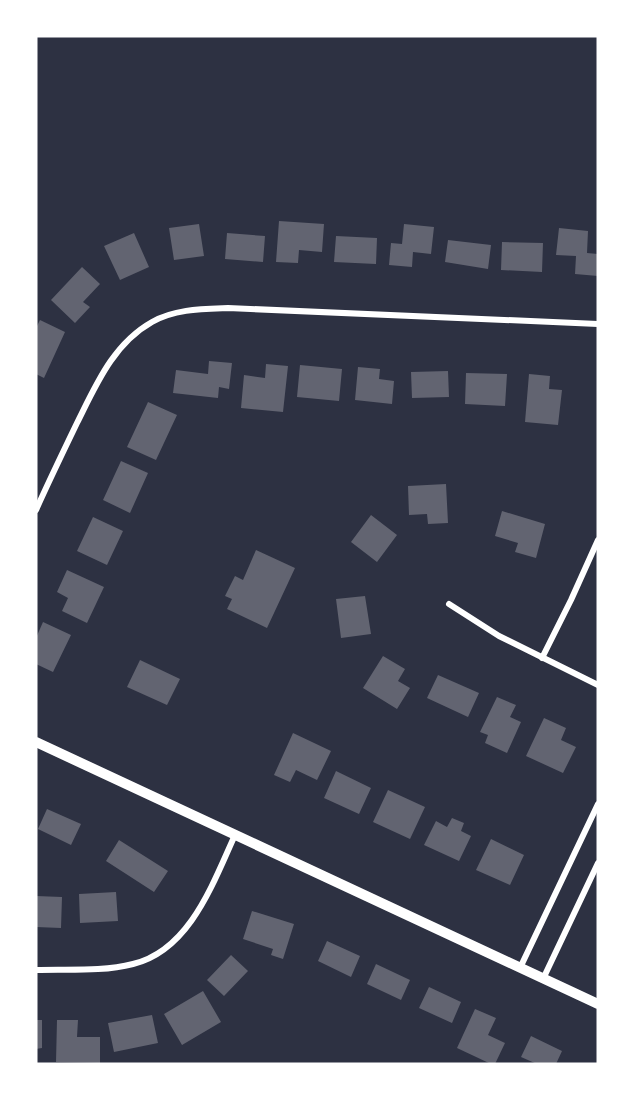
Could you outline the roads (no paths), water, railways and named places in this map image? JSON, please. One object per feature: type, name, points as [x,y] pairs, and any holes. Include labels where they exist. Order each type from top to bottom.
[{"type":"street","points":[[36,510],[99,378],[132,336],[164,316],[189,310],[228,308],[598,324]]},
{"type":"street","points":[[542,658],[598,540]]},
{"type":"street","points":[[449,604],[500,636],[598,685]]},
{"type":"street","points":[[36,742],[598,1004]]},
{"type":"street","points":[[520,968],[598,804]]},
{"type":"street","points":[[36,970],[109,968],[135,964],[166,947],[194,917],[209,893],[235,835]]},
{"type":"street","points":[[543,979],[598,863]]}]
